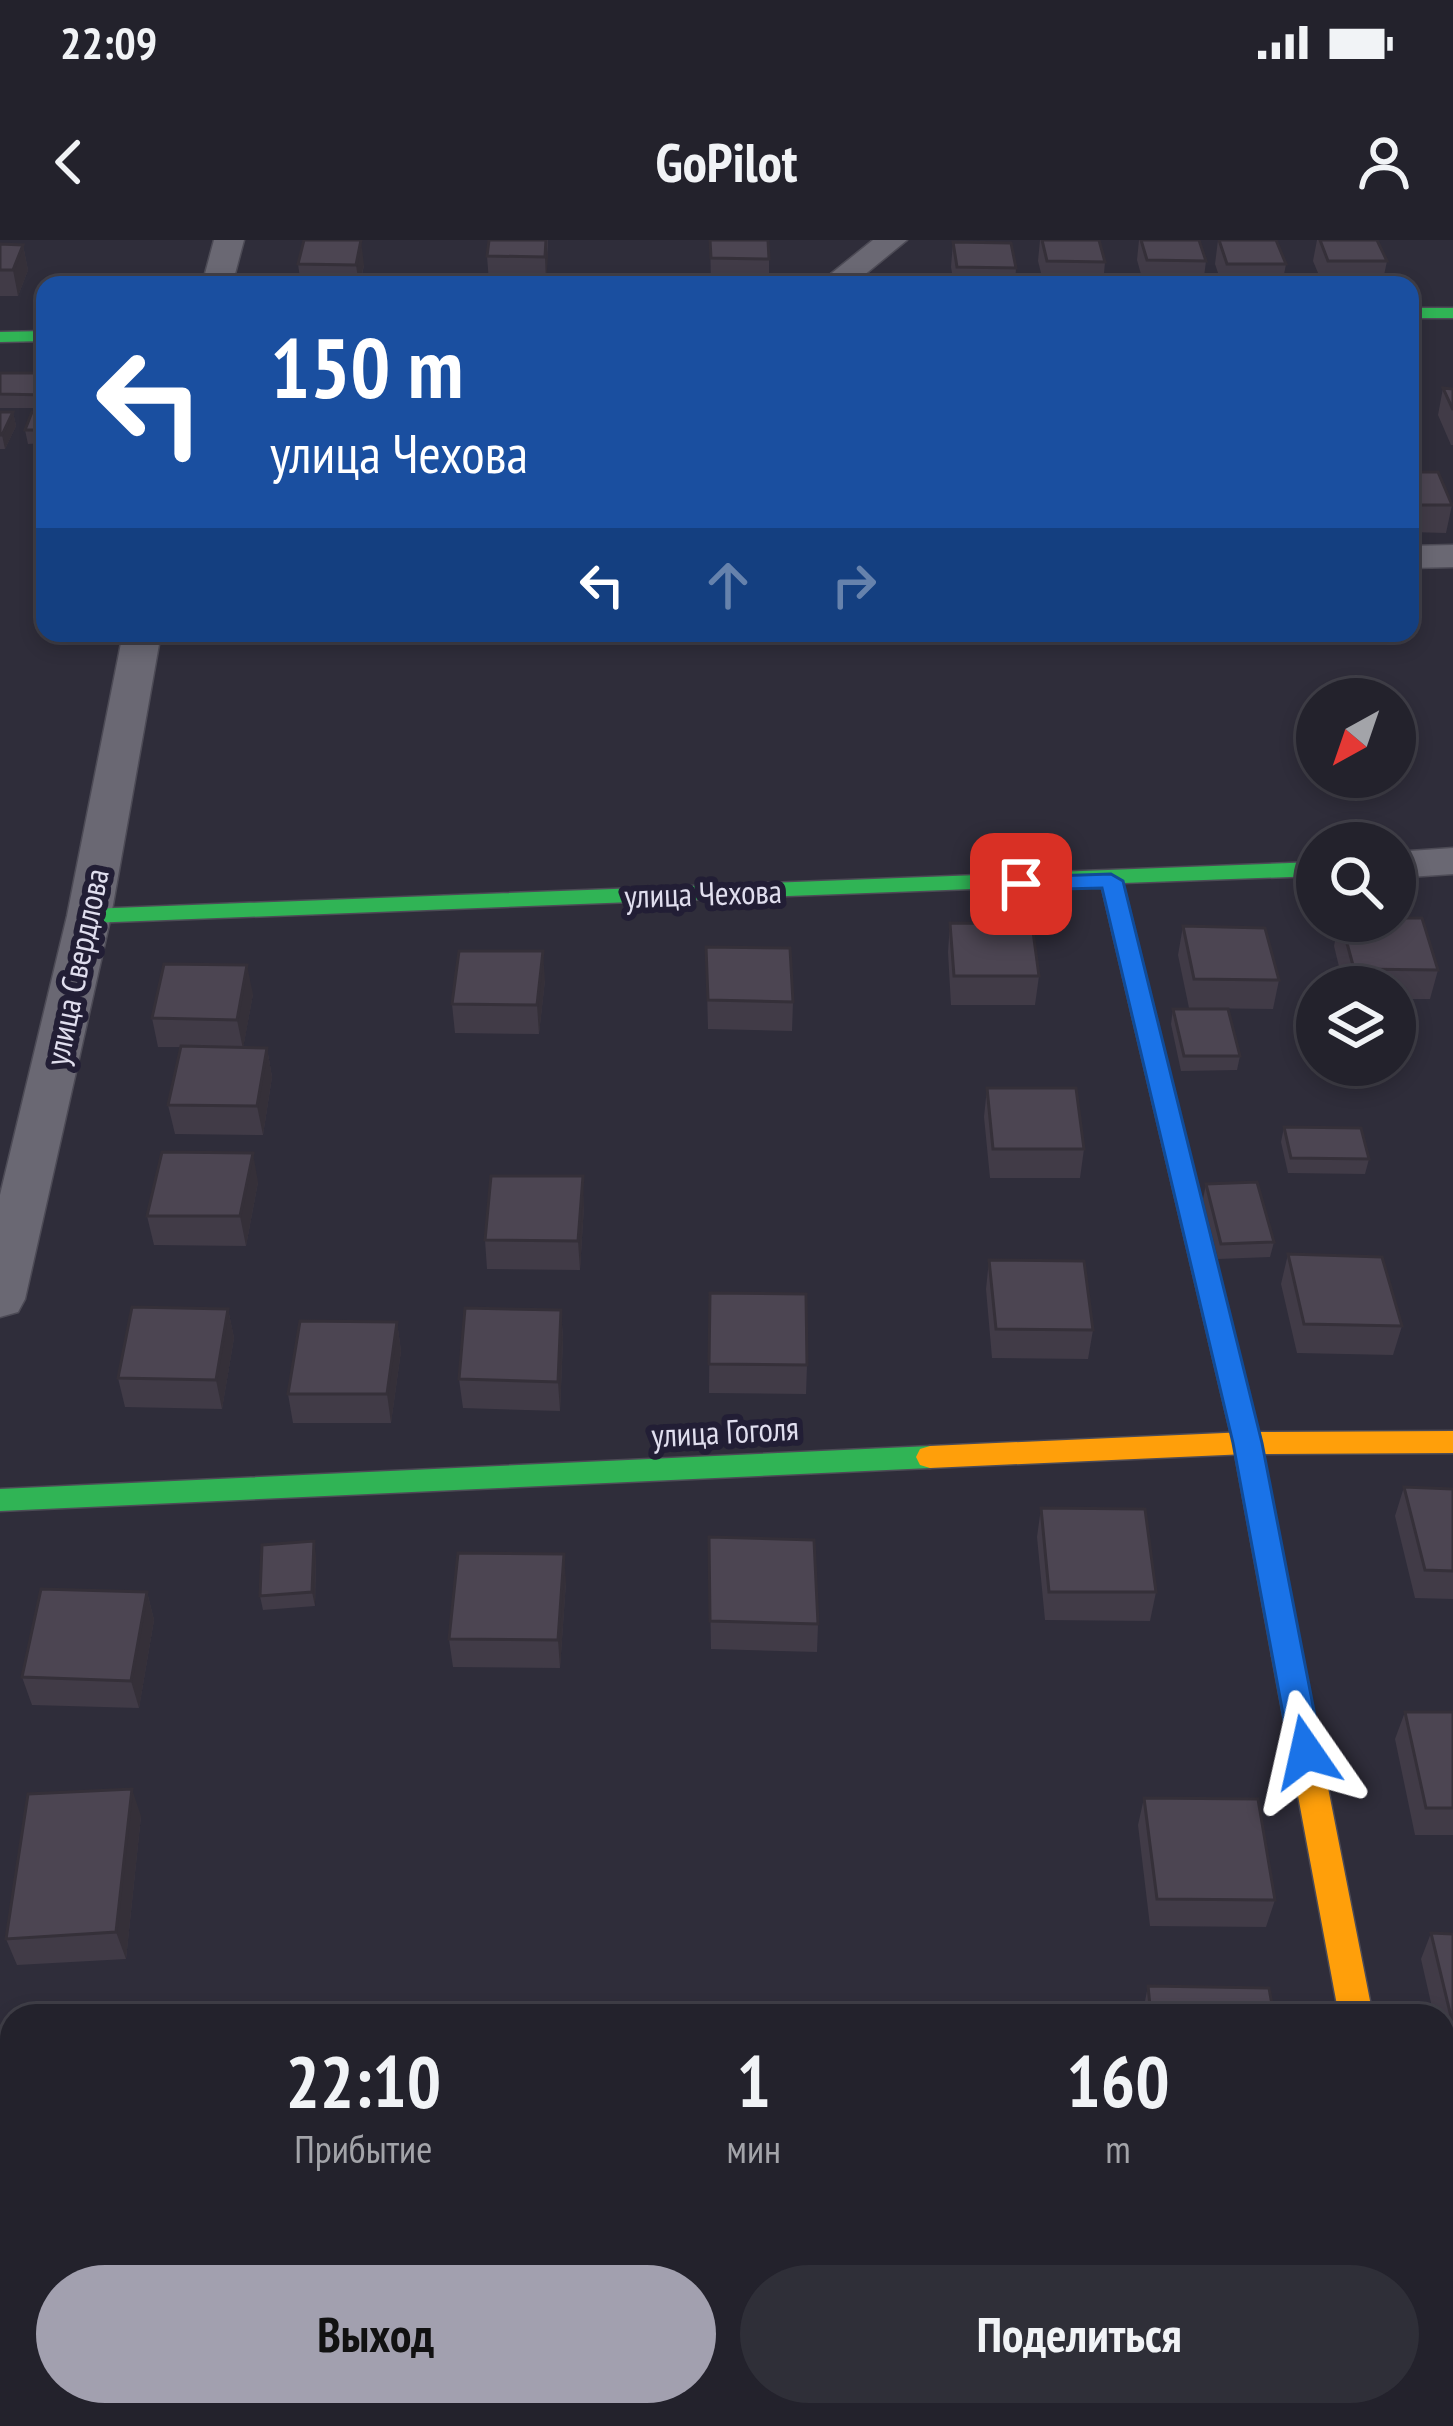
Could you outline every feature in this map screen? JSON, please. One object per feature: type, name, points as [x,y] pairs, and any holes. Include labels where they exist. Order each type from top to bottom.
[{"type":"street","points":[[219,276],[229,240]]},
{"type":"street","points":[[844,276],[892,240]]},
{"type":"street","points":[[1419,314],[1453,313]]},
{"type":"street","points":[[0,337],[36,336]]},
{"type":"street","points":[[1419,557],[1453,556]]},
{"type":"street","name":"улица Свердлова","points":[[0,1299],[89,916],[140,642]]},
{"type":"street","points":[[1416,864],[1453,861]]},
{"type":"street","name":"улица Чехова","points":[[89,916],[1111,881],[1296,870]]},
{"type":"street","points":[[1111,881],[1247,1443],[1354,2004]]},
{"type":"street","name":"улица Гоголя","points":[[0,1501],[1247,1443],[1453,1442]]},
{"type":"building","points":[[304,240],[361,240],[356,265],[298,264]]},
{"type":"building","points":[[489,240],[546,240],[545,257],[487,256]]},
{"type":"building","points":[[710,240],[768,240],[769,259],[711,258]]},
{"type":"building","points":[[1042,240],[1099,240],[1105,262],[1047,261]]},
{"type":"building","points":[[1141,240],[1199,240],[1206,261],[1147,260]]},
{"type":"building","points":[[1219,240],[1276,240],[1286,264],[1227,264]]},
{"type":"building","points":[[1320,240],[1377,240],[1387,261],[1328,261]]},
{"type":"building","points":[[953,242],[1011,243],[1016,268],[957,267]]},
{"type":"building","points":[[0,244],[23,245],[13,270],[0,270]]},
{"type":"building","points":[[0,373],[36,373],[36,395],[0,394]]},
{"type":"building","points":[[1443,388],[1453,389],[1453,410]]},
{"type":"building","points":[[0,412],[13,412],[2,435],[0,435]]},
{"type":"building","points":[[32,412],[36,412],[36,430],[25,430]]},
{"type":"building","points":[[1419,472],[1438,472],[1452,505],[1419,505]]},
{"type":"building","points":[[1416,918],[1422,918],[1438,970],[1416,970],[1416,966],[1353,966],[1347,942],[1416,942]]},
{"type":"building","points":[[950,923],[1032,924],[1039,976],[954,976]]},
{"type":"building","points":[[1183,926],[1265,928],[1279,980],[1194,979]]},
{"type":"building","points":[[706,947],[790,948],[793,1002],[708,1000]]},
{"type":"building","points":[[459,951],[543,951],[537,1005],[452,1004]]},
{"type":"building","points":[[164,964],[247,965],[237,1020],[152,1018]]},
{"type":"building","points":[[1173,1009],[1228,1009],[1240,1056],[1184,1056]]},
{"type":"building","points":[[181,1046],[267,1048],[257,1106],[168,1105]]},
{"type":"building","points":[[987,1088],[1076,1088],[1084,1149],[993,1149]]},
{"type":"building","points":[[1284,1127],[1361,1128],[1369,1159],[1291,1158]]},
{"type":"building","points":[[162,1152],[253,1153],[240,1216],[147,1216]]},
{"type":"building","points":[[491,1176],[583,1176],[578,1241],[485,1240]]},
{"type":"building","points":[[1257,1182],[1274,1242],[1221,1244],[1206,1184]]},
{"type":"building","points":[[1288,1254],[1382,1257],[1402,1326],[1304,1324]]},
{"type":"building","points":[[989,1260],[1084,1261],[1093,1330],[996,1329]]},
{"type":"building","points":[[710,1293],[806,1294],[807,1365],[709,1364]]},
{"type":"building","points":[[132,1307],[228,1309],[216,1380],[118,1378]]},
{"type":"building","points":[[465,1308],[561,1310],[558,1382],[459,1379]]},
{"type":"building","points":[[300,1321],[397,1322],[387,1394],[288,1394]]},
{"type":"building","points":[[1404,1487],[1453,1489],[1453,1571],[1425,1570]]},
{"type":"building","points":[[1041,1508],[1145,1509],[1156,1592],[1049,1592]]},
{"type":"building","points":[[709,1537],[814,1540],[818,1624],[710,1621]]},
{"type":"building","points":[[314,1541],[312,1592],[260,1596],[262,1545]]},
{"type":"building","points":[[458,1553],[564,1554],[558,1640],[449,1639]]},
{"type":"building","points":[[41,1589],[147,1592],[131,1681],[22,1677]]},
{"type":"building","points":[[1405,1712],[1453,1712],[1453,1808],[1426,1808]]},
{"type":"building","points":[[132,1789],[116,1932],[6,1939],[28,1794]]},
{"type":"building","points":[[1144,1798],[1258,1799],[1275,1900],[1157,1899]]},
{"type":"building","points":[[1431,1933],[1453,1934],[1453,2004],[1448,2004]]},
{"type":"building","points":[[1148,1986],[1269,1988],[1272,2004],[1150,2004]]},
{"type":"traffic: fast","points":[[1419,313],[1453,313]]},
{"type":"traffic: fast","points":[[0,337],[36,336]]},
{"type":"traffic: fast","points":[[89,916],[1296,870]]},
{"type":"traffic: fast","points":[[1111,881],[1247,1443],[1287,1656]]},
{"type":"traffic: fast","points":[[0,1500],[930,1457]]},
{"type":"traffic: slow","points":[[930,1457],[1247,1443],[1453,1442]]},
{"type":"traffic: slow","points":[[1287,1656],[1354,2004]]},
{"type":"route","points":[[1021,884],[1111,881],[1247,1443],[1306,1752]]}]
